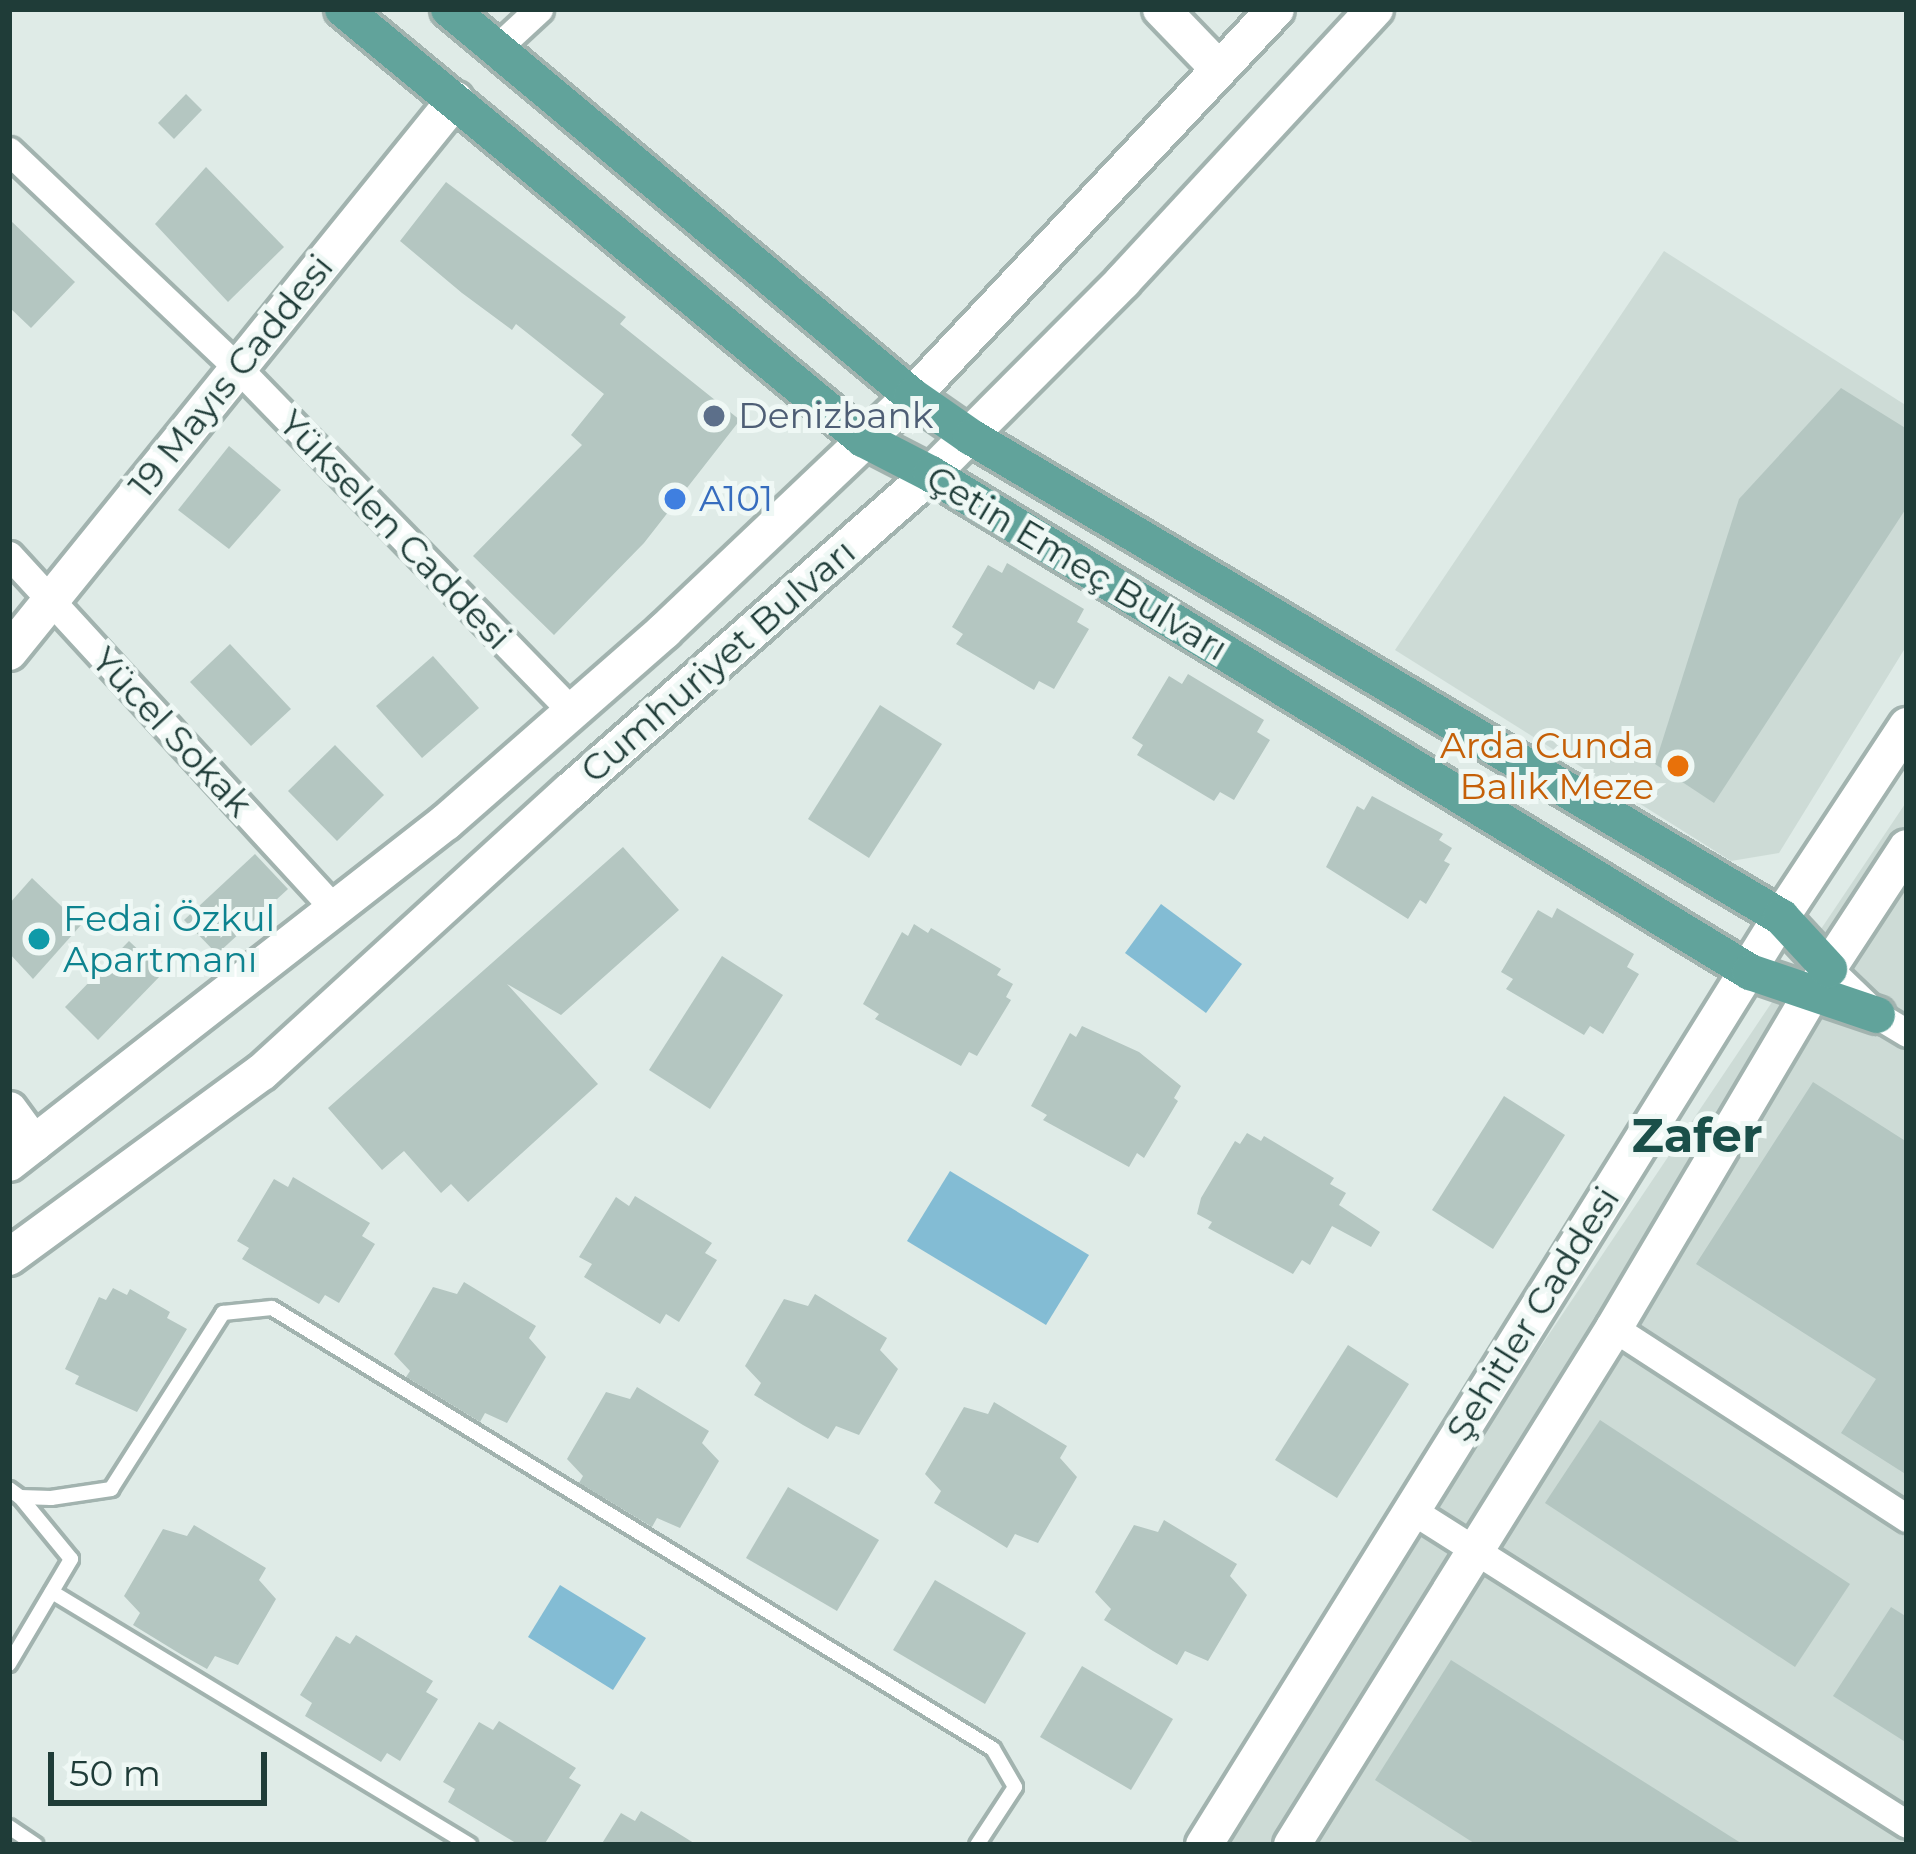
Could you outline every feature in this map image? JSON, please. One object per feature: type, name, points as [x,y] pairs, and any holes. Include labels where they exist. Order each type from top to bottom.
[{"type":"main road","name":"Çetin Emeç Bulvarı","points":[[343,9],[863,439],[931,474],[1750,972],[1821,981],[1892,1024]]},
{"type":"main road","points":[[449,9],[912,396],[971,437],[1781,917],[1821,981]]},
{"type":"main road","name":"Cumhuriyet Bulvarı","points":[[21,1153],[446,822],[664,632],[912,396],[1276,9]]},
{"type":"main road","name":"Cumhuriyet Bulvarı","points":[[9,1257],[262,1072],[569,792],[931,474],[1375,9]]},
{"type":"main road","points":[[1164,10],[1218,68]]},
{"type":"main road","name":"19 Mayıs Caddesi","points":[[9,652],[455,100]]},
{"type":"main road","name":"Şehitler Caddesi","points":[[1204,1845],[1781,917],[1907,726]]},
{"type":"main road","name":"Şehitler Caddesi","points":[[1306,1840],[1821,981],[1907,848]]},
{"type":"main road","points":[[9,1110],[21,1153]]},
{"type":"street","points":[[498,47],[539,9]]},
{"type":"street","name":"Yükselen Caddesi","points":[[9,152],[237,367],[572,712]]},
{"type":"street","name":"Yücel Sokak","points":[[9,555],[334,909]]},
{"type":"street","points":[[1614,1328],[1907,1518]]},
{"type":"street","points":[[1410,1509],[1907,1824]]},
{"type":"lane","points":[[14,1493],[111,1490],[223,1313],[272,1308],[993,1749],[1015,1787],[977,1845]]},
{"type":"lane","points":[[9,1664],[71,1559],[14,1493]]},
{"type":"lane","points":[[52,1592],[469,1845]]},
{"type":"lane","points":[[9,1827],[36,1845]]},
{"type":"shaded area","points":[[1664,251],[1907,406],[1907,645],[1779,853],[1731,861],[1395,650]]},
{"type":"shaded area","points":[[1907,801],[1907,1845],[1206,1845]]},
{"type":"water","points":[[1161,904],[1242,964],[1206,1013],[1125,953]]},
{"type":"water","points":[[950,1171],[1089,1255],[1046,1325],[907,1241]]},
{"type":"water","points":[[560,1585],[646,1638],[613,1690],[528,1637]]},
{"type":"building","points":[[186,94],[202,110],[174,139],[158,123]]},
{"type":"building","points":[[206,167],[284,247],[228,302],[155,224]]},
{"type":"building","points":[[446,182],[626,317],[620,324],[740,420],[644,543],[554,635],[473,556],[582,445],[571,435],[604,394],[516,324],[512,330],[462,293],[400,241]]},
{"type":"building","points":[[9,219],[75,282],[31,328],[9,307]]},
{"type":"building","points":[[1841,388],[1907,429],[1907,507],[1714,803],[1655,764],[1739,499]]},
{"type":"building","points":[[229,446],[281,490],[229,549],[178,510]]},
{"type":"building","points":[[1007,563],[1084,609],[1077,622],[1089,629],[1054,689],[1039,681],[1034,690],[956,644],[963,634],[952,627],[988,565],[1002,573]]},
{"type":"building","points":[[230,644],[291,709],[251,746],[190,682]]},
{"type":"building","points":[[433,656],[479,708],[422,758],[376,706]]},
{"type":"building","points":[[1188,674],[1264,720],[1257,732],[1270,740],[1234,800],[1220,792],[1214,801],[1137,755],[1143,745],[1132,738],[1169,676],[1182,684]]},
{"type":"building","points":[[880,705],[942,744],[869,858],[808,819]]},
{"type":"building","points":[[335,745],[384,795],[337,841],[288,791]]},
{"type":"building","points":[[1372,796],[1443,834],[1439,840],[1452,848],[1444,861],[1450,864],[1426,904],[1420,900],[1408,919],[1326,867],[1357,806],[1364,810]]},
{"type":"building","points":[[623,847],[679,910],[561,1015],[507,984],[598,1084],[468,1202],[451,1184],[441,1193],[404,1151],[382,1170],[328,1108]]},
{"type":"building","points":[[255,854],[288,889],[217,954],[184,920]]},
{"type":"building","name":"Fedai Özkul Apartmanı","points":[[32,878],[81,925],[33,979],[9,953],[9,904]]},
{"type":"building","points":[[1557,908],[1634,954],[1627,967],[1639,974],[1603,1034],[1590,1026],[1584,1035],[1506,989],[1513,979],[1501,972],[1538,910],[1552,918]]},
{"type":"building","points":[[914,924],[928,933],[931,928],[1001,969],[997,975],[1013,984],[1006,997],[1011,1000],[977,1056],[969,1052],[961,1066],[875,1019],[879,1014],[863,1004],[902,932],[908,936]]},
{"type":"building","points":[[129,941],[163,973],[98,1040],[65,1007]]},
{"type":"building","points":[[722,956],[783,995],[710,1109],[649,1070]]},
{"type":"building","points":[[1082,1026],[1139,1052],[1181,1086],[1174,1098],[1178,1101],[1144,1158],[1137,1153],[1129,1167],[1043,1120],[1047,1115],[1031,1106],[1070,1033],[1076,1037]]},
{"type":"building","points":[[1813,1082],[1907,1142],[1907,1475],[1841,1433],[1876,1379],[1696,1264]]},
{"type":"building","points":[[1504,1096],[1565,1135],[1493,1249],[1432,1210]]},
{"type":"building","points":[[1247,1133],[1261,1141],[1264,1136],[1334,1178],[1330,1184],[1346,1193],[1339,1205],[1380,1232],[1371,1247],[1332,1226],[1310,1265],[1302,1260],[1293,1274],[1208,1228],[1212,1222],[1197,1214],[1201,1198],[1235,1141],[1240,1144]]},
{"type":"building","points":[[293,1177],[370,1223],[362,1236],[375,1244],[339,1303],[325,1295],[319,1304],[242,1259],[249,1248],[237,1241],[274,1179],[288,1187]]},
{"type":"building","points":[[635,1196],[712,1243],[705,1253],[717,1260],[679,1322],[666,1314],[660,1324],[584,1277],[592,1264],[579,1257],[616,1197],[629,1206]]},
{"type":"building","points":[[464,1282],[536,1326],[529,1338],[546,1357],[507,1423],[485,1413],[480,1422],[406,1377],[410,1371],[394,1354],[433,1287],[457,1294]]},
{"type":"building","points":[[113,1288],[127,1295],[130,1289],[170,1312],[167,1318],[187,1329],[137,1412],[75,1384],[79,1376],[65,1369],[99,1297],[106,1300]]},
{"type":"building","points":[[815,1294],[887,1338],[880,1350],[898,1369],[859,1435],[836,1426],[828,1439],[754,1395],[761,1383],[745,1366],[784,1299],[808,1306]]},
{"type":"building","points":[[1348,1345],[1409,1384],[1337,1498],[1275,1460]]},
{"type":"building","points":[[637,1387],[709,1431],[702,1443],[719,1461],[680,1528],[657,1518],[652,1527],[579,1483],[583,1476],[567,1459],[606,1392],[630,1399]]},
{"type":"building","points":[[994,1402],[1067,1446],[1060,1458],[1077,1477],[1038,1543],[1015,1534],[1007,1548],[934,1503],[941,1491],[925,1474],[964,1407],[988,1414]]},
{"type":"building","points":[[1600,1420],[1850,1584],[1795,1667],[1545,1503]]},
{"type":"building","points":[[788,1487],[879,1540],[837,1611],[746,1558]]},
{"type":"building","points":[[1164,1520],[1237,1564],[1230,1576],[1247,1595],[1208,1661],[1185,1651],[1177,1665],[1153,1651],[1104,1620],[1111,1609],[1095,1592],[1134,1525],[1158,1532]]},
{"type":"building","points":[[194,1525],[266,1568],[259,1580],[276,1599],[238,1665],[215,1656],[207,1669],[133,1625],[140,1613],[124,1596],[163,1529],[187,1536]]},
{"type":"building","points":[[935,1580],[1026,1633],[985,1704],[893,1650]]},
{"type":"building","points":[[1891,1607],[1907,1617],[1907,1743],[1833,1696]]},
{"type":"building","points":[[356,1635],[433,1681],[426,1692],[438,1699],[400,1761],[387,1753],[381,1762],[305,1716],[312,1703],[300,1695],[336,1636],[350,1644]]},
{"type":"building","points":[[1451,1660],[1744,1845],[1477,1845],[1375,1780]]},
{"type":"building","points":[[1082,1666],[1173,1719],[1131,1790],[1040,1737]]},
{"type":"building","points":[[499,1721],[576,1768],[569,1778],[581,1785],[544,1845],[519,1845],[448,1802],[455,1789],[443,1782],[479,1722],[493,1730]]},
{"type":"building","points":[[641,1811],[697,1845],[601,1845],[621,1813],[635,1821]]},
{"type":"place","name":"Denizbank","points":[[714,416]]},
{"type":"place","name":"A101","points":[[675,499]]},
{"type":"place","name":"Arda Cunda Balık Meze","points":[[1678,766]]},
{"type":"place","name":"Fedai Özkul Apartmanı","points":[[39,939]]},
{"type":"district","name":"Zafer","points":[[1697,1136]]}]
